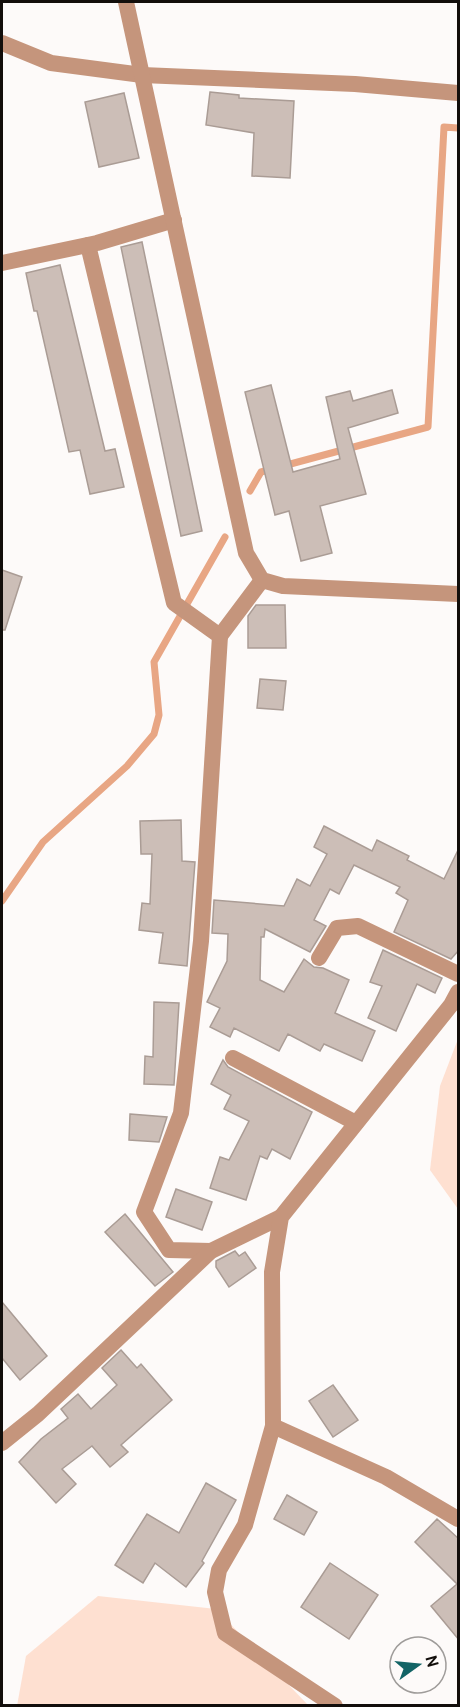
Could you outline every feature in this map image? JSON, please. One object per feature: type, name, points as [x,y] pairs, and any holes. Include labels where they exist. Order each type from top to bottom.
[{"type":"street","points":[[126,2],[246,553],[262,580],[283,586],[459,594]]},
{"type":"street","points":[[2,43],[51,63],[142,75],[355,84],[459,93]]},
{"type":"street","points":[[2,263],[88,245],[174,220]]},
{"type":"street","points":[[88,245],[174,603],[220,636]]},
{"type":"street","points":[[211,1251],[170,1250],[144,1212],[182,1113],[201,941],[220,636],[262,580]]},
{"type":"street","points":[[319,957],[337,928],[358,926],[459,974]]},
{"type":"street","points":[[2,1443],[38,1414],[211,1251],[281,1217],[459,992]]},
{"type":"street","points":[[233,1058],[356,1123]]},
{"type":"street","points":[[281,1217],[272,1272],[273,1426],[245,1525],[219,1570],[215,1592],[225,1633],[335,1706]]},
{"type":"street","points":[[273,1426],[386,1477],[459,1519]]},
{"type":"shaded area","points":[[458,1039],[458,1209],[430,1170],[440,1086]]},
{"type":"shaded area","points":[[98,1596],[216,1609],[308,1705],[17,1706],[26,1656]]},
{"type":"building","points":[[210,92],[239,95],[239,98],[294,101],[290,178],[252,176],[254,133],[206,125]]},
{"type":"building","points":[[124,93],[139,158],[99,167],[85,102]]},
{"type":"building","points":[[142,242],[202,531],[181,536],[121,247]]},
{"type":"building","points":[[60,265],[105,451],[115,449],[124,487],[90,494],[80,450],[69,452],[37,311],[34,311],[26,273]]},
{"type":"building","points":[[271,385],[293,472],[340,459],[326,397],[350,391],[353,401],[392,390],[398,413],[348,428],[366,494],[320,506],[332,553],[301,561],[289,511],[275,515],[245,392]]},
{"type":"building","points":[[2,570],[22,577],[5,630],[2,630]]},
{"type":"building","points":[[256,605],[285,605],[286,648],[248,648],[248,616]]},
{"type":"building","points":[[260,679],[286,681],[283,710],[257,708]]},
{"type":"building","points":[[181,820],[182,861],[195,862],[187,966],[159,963],[163,933],[139,930],[142,903],[150,904],[152,854],[141,854],[140,821]]},
{"type":"building","points":[[324,826],[372,851],[377,840],[409,856],[407,860],[444,879],[459,848],[459,950],[451,959],[394,932],[408,900],[396,893],[400,887],[354,865],[339,894],[330,889],[314,920],[326,926],[310,952],[265,929],[264,937],[261,937],[260,980],[284,992],[304,959],[314,967],[323,968],[349,980],[335,1013],[375,1031],[362,1061],[324,1044],[320,1051],[288,1034],[279,1051],[234,1028],[230,1037],[210,1027],[220,1008],[207,1002],[227,961],[228,934],[212,933],[214,900],[284,906],[297,879],[310,886],[327,854],[314,847]]},
{"type":"building","points":[[383,950],[442,978],[435,993],[417,984],[396,1031],[368,1018],[382,986],[370,982]]},
{"type":"building","points":[[154,1002],[179,1003],[174,1085],[144,1084],[145,1056],[153,1057]]},
{"type":"building","points":[[223,1060],[228,1067],[312,1112],[290,1159],[272,1149],[267,1159],[260,1156],[246,1200],[210,1188],[220,1157],[229,1160],[249,1121],[224,1109],[231,1095],[211,1084]]},
{"type":"building","points":[[130,1114],[167,1117],[159,1142],[129,1140]]},
{"type":"building","points":[[176,1189],[212,1202],[202,1230],[166,1217]]},
{"type":"building","points":[[125,1214],[173,1272],[155,1286],[105,1232]]},
{"type":"building","points":[[235,1251],[239,1256],[245,1252],[256,1268],[229,1287],[216,1267],[216,1261]]},
{"type":"building","points":[[2,1302],[47,1356],[20,1380],[2,1358]]},
{"type":"building","points":[[121,1350],[137,1368],[141,1364],[172,1400],[121,1445],[128,1452],[110,1467],[92,1446],[62,1469],[76,1484],[56,1503],[19,1462],[41,1439],[68,1418],[61,1409],[78,1394],[91,1409],[117,1385],[102,1368]]},
{"type":"building","points":[[333,1385],[358,1420],[333,1437],[309,1401]]},
{"type":"building","points":[[206,1483],[236,1500],[202,1561],[204,1563],[186,1587],[155,1563],[143,1583],[115,1565],[147,1514],[179,1533]]},
{"type":"building","points":[[287,1495],[317,1512],[304,1535],[274,1519]]},
{"type":"building","points":[[437,1519],[459,1539],[459,1640],[431,1606],[457,1584],[415,1542]]},
{"type":"building","points":[[330,1563],[378,1595],[349,1639],[301,1607]]},
{"type":"waterway","points":[[283,466],[428,427],[444,127],[458,128]]},
{"type":"waterway","points":[[250,491],[261,472],[272,469]]},
{"type":"waterway","points":[[2,901],[43,842],[127,766],[154,734],[159,715],[154,662],[225,537]]}]
